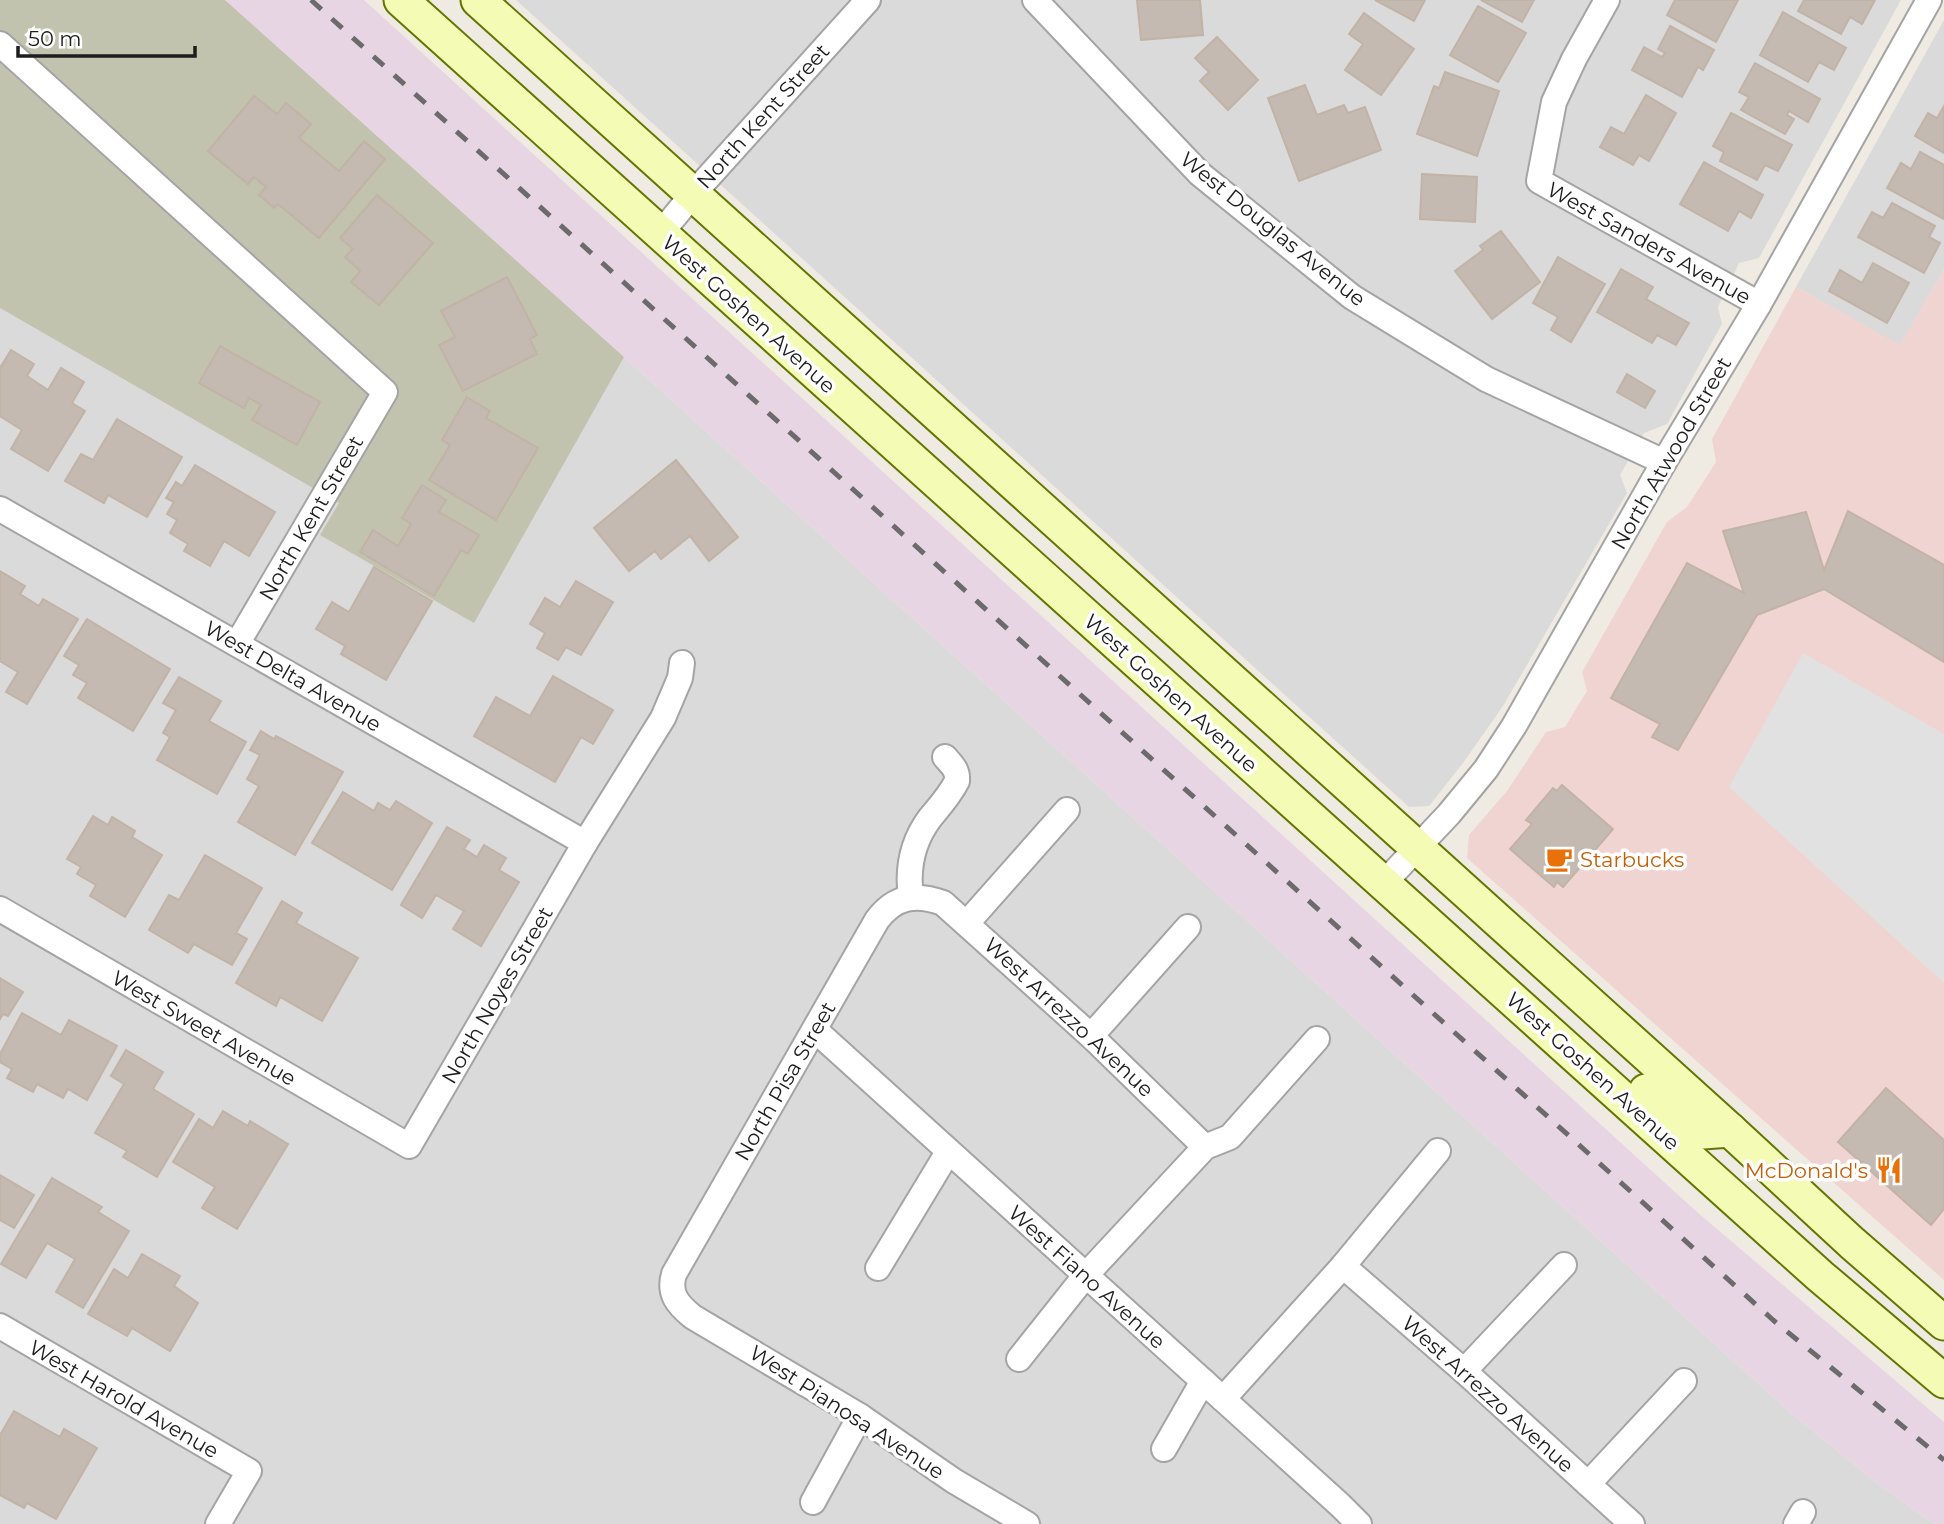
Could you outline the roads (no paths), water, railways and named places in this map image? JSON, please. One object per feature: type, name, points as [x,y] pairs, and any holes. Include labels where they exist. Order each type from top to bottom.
[{"type":"main road","name":"West Goshen Avenue","points":[[401,0],[1820,1276],[1944,1381]]},
{"type":"main road","points":[[478,0],[1852,1243],[1944,1323]]},
{"type":"main road","points":[[1473,964],[1508,969],[1671,1114],[1703,1132],[1730,1130]]},
{"type":"street","name":"North Kent Street","points":[[660,234],[868,0]]},
{"type":"street","name":"West Douglas Avenue","points":[[1035,0],[1200,174],[1352,297],[1486,379],[1664,462]]},
{"type":"street","name":"West Sanders Avenue","points":[[1606,0],[1554,102],[1539,181],[1759,304]]},
{"type":"street","name":"North Atwood Street","points":[[1384,884],[1486,769],[1514,726],[1664,462],[1759,304],[1929,0]]},
{"type":"street","name":"North Kent Street","points":[[0,44],[385,392],[237,644]]},
{"type":"street","name":"West Delta Avenue","points":[[0,509],[585,843]]},
{"type":"street","name":"North Noyes Street","points":[[409,1146],[585,843],[663,718],[680,678],[682,663]]},
{"type":"street","points":[[918,898],[909,881],[915,848],[928,822],[957,781],[958,775],[954,767],[944,757]]},
{"type":"street","points":[[967,923],[1067,810]]},
{"type":"street","name":"West Arrezzo Avenue","points":[[918,898],[943,903],[967,923],[1091,1036],[1205,1147]]},
{"type":"street","name":"North Pisa Street","points":[[672,1294],[674,1274],[877,920],[886,908],[895,902],[918,898]]},
{"type":"street","name":"West Sweet Avenue","points":[[0,909],[409,1146]]},
{"type":"street","points":[[1091,1036],[1188,927]]},
{"type":"street","name":"West Fiano Avenue","points":[[815,1030],[1359,1524]]},
{"type":"street","points":[[1019,1359],[1085,1276],[1205,1147],[1230,1136],[1317,1039]]},
{"type":"street","points":[[1223,1399],[1343,1266],[1438,1151]]},
{"type":"street","points":[[878,1268],[948,1153]]},
{"type":"street","points":[[1464,1371],[1564,1265]]},
{"type":"street","name":"West Arrezzo Avenue","points":[[1343,1266],[1464,1371],[1632,1524]]},
{"type":"street","name":"West Pianosa Avenue","points":[[672,1294],[681,1307],[693,1317],[860,1416],[954,1481],[995,1516],[1027,1524]]},
{"type":"street","name":"West Harold Avenue","points":[[0,1326],[249,1471],[218,1524]]},
{"type":"street","points":[[1164,1449],[1203,1381]]},
{"type":"street","points":[[1588,1485],[1684,1381]]},
{"type":"street","points":[[813,1502],[860,1416]]},
{"type":"railway","points":[[311,0],[1773,1320],[1944,1460]]},
{"type":"place","name":"Starbucks","points":[[1559,859]]},
{"type":"place","name":"McDonald's","points":[[1889,1170]]}]
